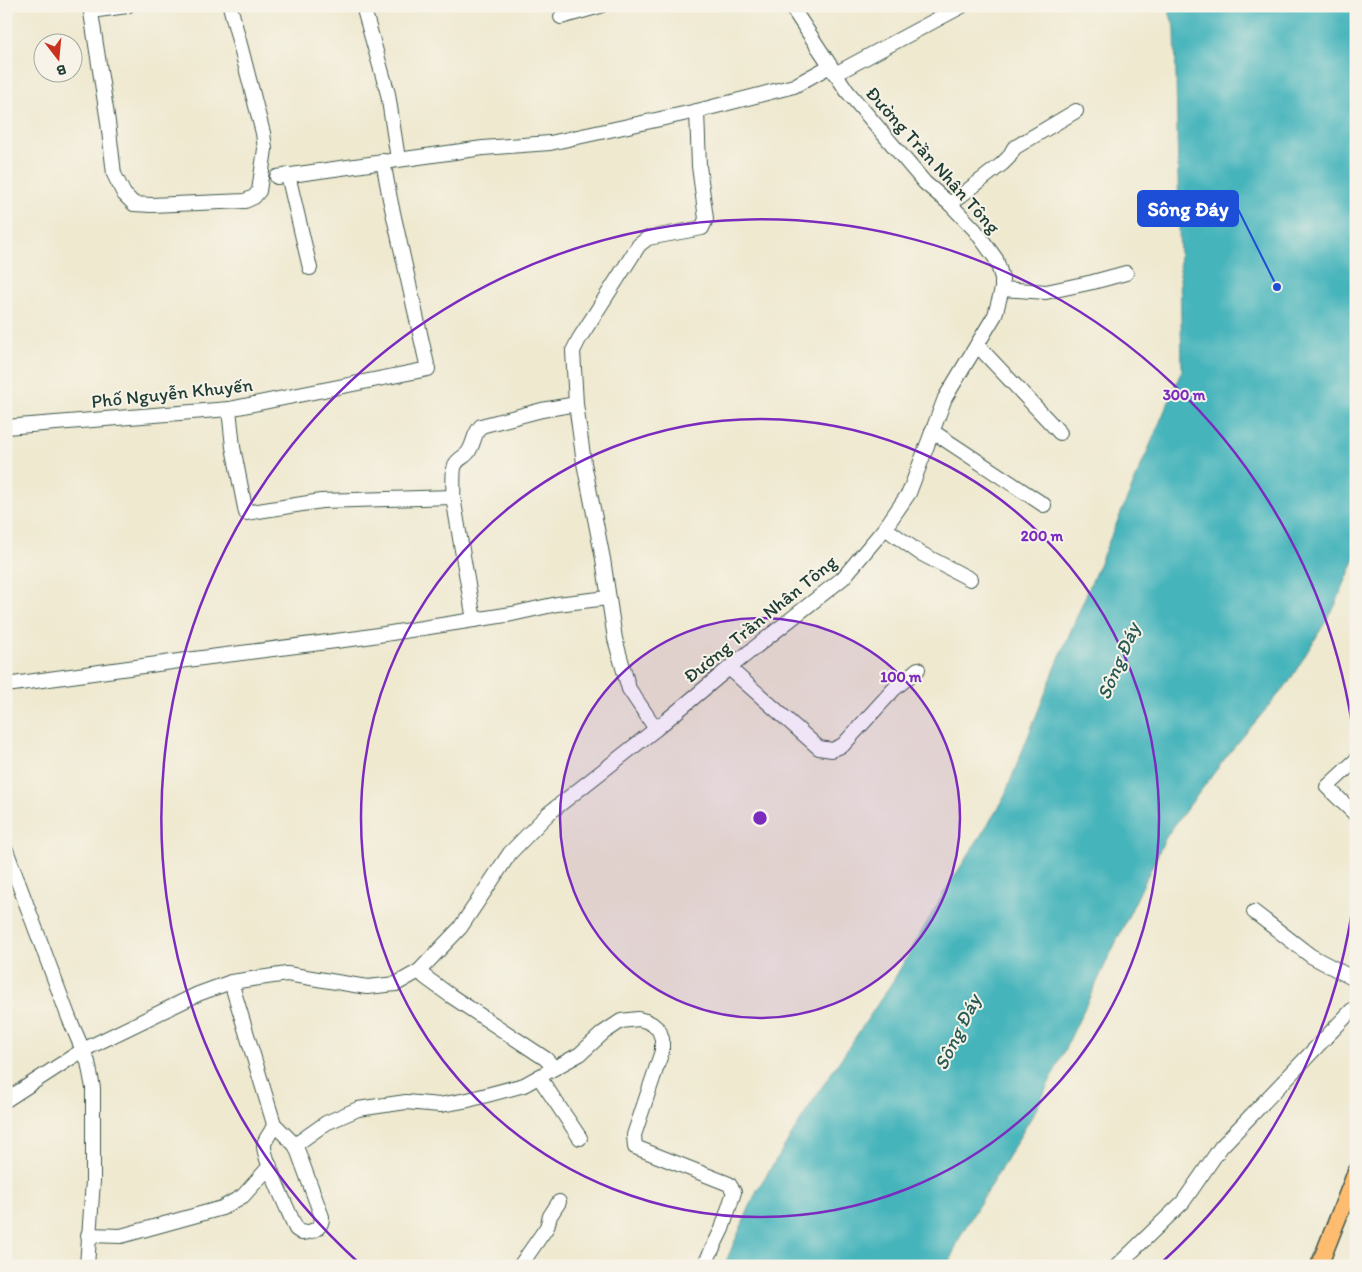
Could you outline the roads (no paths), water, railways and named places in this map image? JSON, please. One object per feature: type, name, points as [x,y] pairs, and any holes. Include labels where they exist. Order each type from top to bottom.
[{"type":"main road","points":[[1319,1266],[1356,1172]]},
{"type":"street","points":[[127,6],[91,8],[114,174],[124,194],[134,204],[151,205],[245,201],[254,197],[259,191],[265,149],[264,133],[230,6]]},
{"type":"street","points":[[363,6],[388,94],[398,159]]},
{"type":"street","points":[[561,17],[600,6]]},
{"type":"street","name":"Đường Trần Nhân Tông","points":[[6,1100],[83,1050],[198,994],[231,982],[287,974],[367,987],[396,984],[419,971],[460,928],[510,853],[549,812],[656,729],[729,668],[843,578],[885,528],[908,493],[945,398],[995,315],[1002,289],[1002,278],[996,259],[976,230],[925,183],[847,91],[791,6]]},
{"type":"street","points":[[310,268],[283,176],[483,148],[550,143],[696,111],[794,86],[833,70],[962,6]]},
{"type":"street","points":[[656,729],[630,689],[615,639],[584,463],[576,404],[574,352],[579,339],[638,244],[648,238],[702,228],[706,219],[699,166],[696,111]]},
{"type":"street","points":[[950,204],[1002,164],[1014,148],[1076,111]]},
{"type":"street","name":"Phố Nguyễn Khuyến","points":[[6,427],[229,409],[428,370],[383,161]]},
{"type":"street","points":[[1002,289],[1046,292],[1126,273]]},
{"type":"street","points":[[977,345],[1060,433]]},
{"type":"street","points":[[474,620],[453,496],[454,465],[467,454],[476,432],[482,426],[542,410],[576,404]]},
{"type":"street","points":[[229,409],[233,447],[246,513],[321,501],[453,496]]},
{"type":"street","points":[[932,431],[1044,505]]},
{"type":"street","points":[[885,528],[920,553],[970,579]]},
{"type":"street","points":[[6,686],[179,660],[359,638],[512,614],[558,604],[608,598]]},
{"type":"street","points":[[729,668],[820,748],[832,750],[843,746],[894,689],[918,669]]},
{"type":"street","points":[[1356,760],[1327,787],[1356,815]]},
{"type":"street","points":[[6,850],[69,1018],[88,1062],[93,1088],[92,1181],[87,1266]]},
{"type":"street","points":[[1254,912],[1310,956],[1356,980]]},
{"type":"street","points":[[419,971],[425,978],[546,1059],[554,1068]]},
{"type":"street","points":[[231,982],[274,1124],[295,1145],[322,1217],[322,1222],[316,1229],[302,1233],[296,1229],[270,1166],[264,1144],[274,1124]]},
{"type":"street","points":[[1117,1266],[1183,1202],[1221,1147],[1352,1010]]},
{"type":"street","points":[[295,1145],[330,1120],[358,1109],[406,1102],[440,1105],[468,1100],[524,1085],[580,1054],[603,1032],[621,1021],[638,1019],[646,1021],[658,1030],[662,1039],[662,1052],[634,1135],[633,1143],[635,1147],[729,1184],[734,1192],[722,1229],[704,1266]]},
{"type":"street","points":[[539,1077],[580,1138]]},
{"type":"street","points":[[88,1235],[121,1236],[222,1208],[243,1196],[270,1166]]},
{"type":"street","points":[[520,1266],[547,1227],[550,1216],[558,1202]]},
{"type":"water","points":[[1167,6],[1356,6],[1356,556],[1335,606],[1289,682],[1230,752],[1167,835],[1037,1108],[962,1233],[947,1266],[724,1266],[757,1190],[816,1096],[893,981],[947,888],[1002,802],[1060,656],[1182,370],[1175,29]]},
{"type":"place","name":"Sông Đáy","points":[[1277,287]]}]
